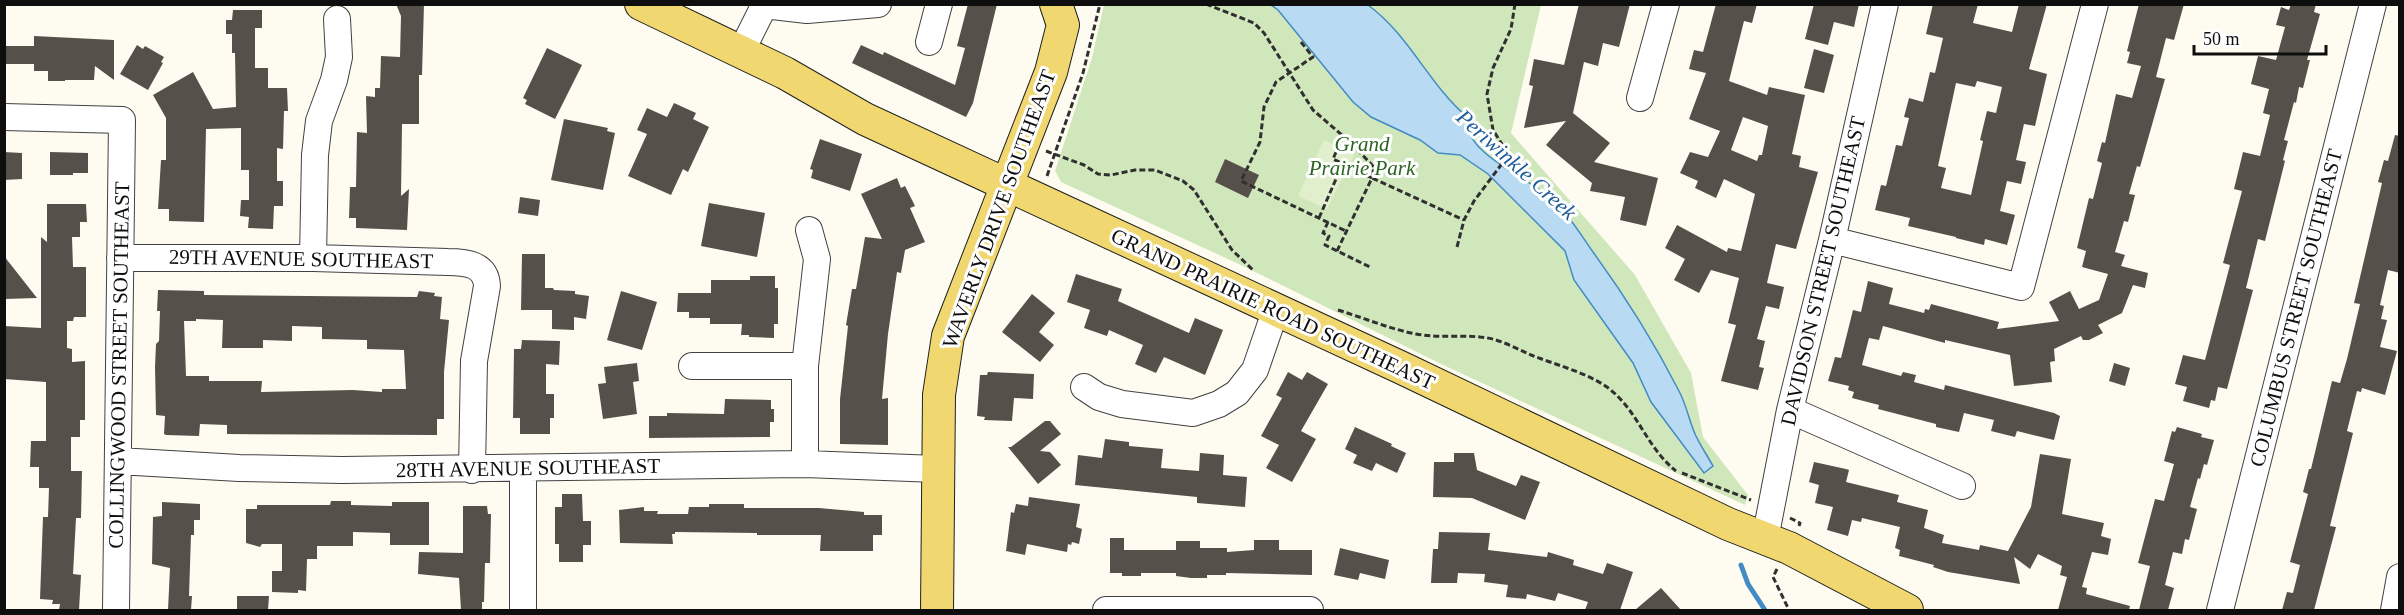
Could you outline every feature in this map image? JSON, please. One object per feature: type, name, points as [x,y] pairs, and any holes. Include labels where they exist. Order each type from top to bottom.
[{"type":"main road","name":"GRAND PRAIRIE ROAD SOUTHEAST","points":[[641,4],[785,73],[865,119],[1038,201],[1276,309],[1728,524],[1777,544],[1907,610]]},
{"type":"main road","name":"WAVERLY DRIVE SOUTHEAST","points":[[937,610],[939,395],[948,336],[1051,72],[1067,11]]},
{"type":"street","points":[[741,52],[765,5],[807,10],[878,4]]},
{"type":"street","points":[[929,42],[939,4]]},
{"type":"street","points":[[1640,98],[1666,4]]},
{"type":"street","name":"DAVIDSON STREET SOUTHEAST","points":[[1777,544],[1771,508],[1790,410],[1832,240],[1885,4]]},
{"type":"street","points":[[1832,240],[2021,287],[2095,4]]},
{"type":"street","name":"COLUMBUS STREET SOUTHEAST","points":[[2220,610],[2373,4]]},
{"type":"street","points":[[314,258],[315,155],[319,121],[334,80],[339,57],[337,19]]},
{"type":"street","name":"COLLINGWOOD STREET SOUTHEAST","points":[[4,117],[122,120],[116,610]]},
{"type":"street","points":[[805,464],[805,366],[818,259],[809,230]]},
{"type":"street","name":"29TH AVENUE SOUTHEAST","points":[[120,258],[314,258],[466,262],[480,268],[487,277],[487,286],[474,361],[472,470]]},
{"type":"street","points":[[1084,387],[1099,397],[1122,404],[1193,413],[1219,404],[1237,393],[1255,370],[1276,309]]},
{"type":"street","points":[[692,366],[805,366]]},
{"type":"street","points":[[1790,410],[1962,486]]},
{"type":"street","name":"28TH AVENUE SOUTHEAST","points":[[118,461],[239,468],[472,470],[805,464],[937,469]]},
{"type":"street","points":[[523,468],[523,610]]},
{"type":"street","points":[[2394,610],[2400,577]]},
{"type":"street","points":[[1106,610],[1311,610]]},
{"type":"path","points":[[1038,201],[1083,73],[1100,4]]},
{"type":"path","points":[[1206,4],[1254,23],[1270,42],[1312,110],[1343,136],[1374,168],[1372,178],[1337,251]]},
{"type":"path","points":[[1457,248],[1464,220],[1486,184],[1504,161],[1507,152],[1493,130],[1487,94],[1493,68],[1513,24],[1515,4]]},
{"type":"path","points":[[1301,42],[1313,57],[1276,82],[1264,107],[1260,142],[1241,181],[1346,231]]},
{"type":"path","points":[[1343,136],[1333,159],[1464,220]]},
{"type":"path","points":[[1023,146],[1054,153],[1106,175],[1135,170],[1155,170],[1184,181],[1194,190],[1232,250],[1249,268],[1258,273]]},
{"type":"path","points":[[1320,218],[1343,163]]},
{"type":"path","points":[[1328,222],[1323,233],[1329,236],[1325,245],[1372,268]]},
{"type":"path","points":[[1332,308],[1418,335],[1481,337],[1499,341],[1604,386],[1622,399],[1634,413],[1646,439],[1675,470],[1771,508],[1800,524],[1777,544],[1773,577],[1789,610]]},
{"type":"green space","name":"Grand Prairie Park","points":[[1104,5],[1541,5],[1511,133],[1635,275],[1691,373],[1703,437],[1748,495],[1745,505],[1441,364],[1245,267],[1061,182],[1055,171],[1092,58]]},
{"type":"green space","points":[[1324,140],[1354,155],[1327,209],[1298,196]]},
{"type":"water","points":[[1271,5],[1368,5],[1395,30],[1440,89],[1466,116],[1473,140],[1482,150],[1548,196],[1575,226],[1628,302],[1660,355],[1681,396],[1697,438],[1713,466],[1704,473],[1651,402],[1633,363],[1574,280],[1565,251],[1488,174],[1460,155],[1438,153],[1420,140],[1371,117],[1353,102],[1278,10]]},
{"type":"building","points":[[396,4],[424,4],[422,75],[419,75],[419,124],[402,124],[401,196],[409,189],[407,230],[356,228],[356,218],[349,218],[350,187],[356,187],[357,132],[367,133],[366,96],[375,97],[375,88],[380,88],[381,56],[400,57],[401,16]]},
{"type":"building","points":[[968,4],[997,4],[973,103],[966,117],[852,63],[861,45],[883,55],[884,52],[955,85],[965,48],[957,46]]},
{"type":"building","points":[[1579,4],[1630,4],[1619,47],[1603,43],[1598,66],[1584,62],[1573,113],[1610,143],[1594,162],[1658,178],[1646,226],[1620,220],[1625,197],[1590,191],[1592,183],[1546,145],[1566,121],[1524,128],[1533,86],[1529,85],[1534,59],[1564,65]]},
{"type":"building","points":[[1716,4],[1757,4],[1752,23],[1744,21],[1729,81],[1767,95],[1769,87],[1805,95],[1792,154],[1801,156],[1799,167],[1818,172],[1796,249],[1776,244],[1767,283],[1784,287],[1779,309],[1766,306],[1757,339],[1765,341],[1759,367],[1764,368],[1758,390],[1721,381],[1736,325],[1728,323],[1739,278],[1711,270],[1699,293],[1674,280],[1685,259],[1665,248],[1677,225],[1727,252],[1728,248],[1741,251],[1755,194],[1724,179],[1716,198],[1695,188],[1698,181],[1680,173],[1690,152],[1708,157],[1720,131],[1689,119],[1706,73],[1689,69],[1694,50],[1703,52]],"holes":[[[1743,117],[1768,126],[1762,155],[1759,155],[1757,161],[1731,150]]]},
{"type":"building","points":[[1814,4],[1859,4],[1854,27],[1834,22],[1828,45],[1805,39]]},
{"type":"building","points":[[1933,4],[1978,4],[1973,23],[2012,32],[2019,4],[2047,4],[2029,69],[2047,74],[2035,126],[2024,124],[2016,160],[2026,162],[2021,184],[2007,181],[2000,211],[2015,215],[2007,245],[1985,239],[1984,245],[1908,226],[1910,218],[1875,210],[1881,185],[1886,186],[1896,145],[1902,146],[1909,118],[1904,117],[1909,98],[1923,102],[1930,72],[1935,73],[1943,38],[1926,34]],"holes":[[[1977,81],[2002,87],[1996,113],[1987,111],[1971,195],[1941,188],[1946,168],[1938,166],[1956,83],[1975,87]]]},
{"type":"building","points":[[2139,4],[2184,4],[2174,40],[2166,38],[2156,77],[2165,79],[2140,167],[2137,166],[2129,194],[2135,195],[2128,222],[2124,221],[2115,252],[2125,255],[2121,266],[2148,273],[2145,288],[2133,285],[2122,313],[2098,325],[2103,333],[2089,340],[2083,340],[2081,336],[2054,349],[2055,361],[2050,362],[2052,382],[2014,386],[2010,355],[1945,340],[1945,343],[1883,326],[1879,340],[1869,338],[1862,365],[1901,376],[1903,372],[1916,375],[1914,382],[1944,390],[1945,385],[2054,413],[2060,416],[2054,440],[2017,431],[2015,437],[1991,431],[1994,420],[1964,413],[1959,432],[1936,427],[1936,424],[1878,409],[1879,405],[1852,398],[1854,392],[1848,390],[1849,386],[1828,381],[1835,357],[1841,358],[1853,310],[1861,312],[1868,281],[1893,288],[1889,304],[1924,313],[1925,309],[1929,310],[1931,304],[1999,322],[1997,329],[2059,321],[2049,302],[2070,291],[2079,309],[2099,300],[2108,274],[2082,267],[2086,251],[2077,248],[2089,198],[2093,199],[2102,163],[2097,161],[2102,142],[2105,143],[2116,94],[2132,98],[2141,66],[2127,63],[2130,52],[2127,51]]},
{"type":"building","points":[[2291,4],[2316,4],[2314,12],[2320,14],[2307,60],[2310,60],[2303,88],[2299,87],[2284,140],[2288,141],[2283,160],[2285,161],[2265,241],[2258,239],[2246,288],[2253,290],[2227,389],[2218,387],[2215,401],[2211,400],[2209,408],[2183,401],[2187,387],[2175,384],[2183,355],[2205,360],[2230,265],[2223,263],[2242,191],[2234,189],[2243,152],[2260,156],[2270,115],[2263,113],[2269,89],[2251,84],[2258,56],[2276,60],[2285,27],[2276,25],[2281,7],[2289,10]]},
{"type":"building","points":[[233,10],[262,10],[262,28],[255,28],[255,68],[268,68],[268,88],[287,88],[288,111],[284,111],[283,149],[277,148],[277,181],[283,181],[283,206],[274,206],[273,229],[248,228],[249,217],[240,216],[241,200],[249,200],[249,170],[241,170],[241,128],[206,129],[204,222],[169,221],[169,209],[158,209],[161,160],[166,160],[166,118],[153,95],[193,72],[213,109],[236,107],[235,53],[232,53],[232,34],[226,34],[226,20],[232,20]]},
{"type":"building","points":[[34,36],[114,40],[114,80],[95,66],[94,80],[48,81],[48,71],[34,71],[34,64],[4,64],[4,46],[34,46]]},
{"type":"building","points":[[137,45],[143,49],[145,46],[164,57],[148,90],[120,74]]},
{"type":"building","points":[[547,48],[582,65],[555,119],[525,104],[527,100],[523,98]]},
{"type":"building","points":[[1814,49],[1834,55],[1824,93],[1804,88]]},
{"type":"building","points":[[674,103],[696,113],[693,119],[709,127],[688,172],[683,169],[671,195],[628,176],[647,134],[637,130],[647,108],[667,117]]},
{"type":"building","points":[[564,119],[608,128],[607,131],[615,133],[603,190],[551,180]]},
{"type":"building","points":[[2395,135],[2400,136],[2400,273],[2388,270],[2380,305],[2384,306],[2381,319],[2387,320],[2380,347],[2397,351],[2385,395],[2362,388],[2361,392],[2357,391],[2347,431],[2353,433],[2330,526],[2336,527],[2314,610],[2282,610],[2287,592],[2293,593],[2300,565],[2290,562],[2308,494],[2303,492],[2309,469],[2311,469],[2332,381],[2340,383],[2347,359],[2360,304],[2354,303],[2382,183],[2378,182],[2384,160],[2388,161]]},
{"type":"building","points":[[820,139],[862,154],[850,191],[811,178],[813,170],[810,169]]},
{"type":"building","points":[[4,152],[22,153],[22,179],[4,180]]},
{"type":"building","points":[[50,152],[88,153],[88,173],[50,175]]},
{"type":"building","points":[[1225,159],[1259,175],[1248,198],[1215,182]]},
{"type":"building","points":[[897,178],[901,188],[905,186],[915,206],[910,208],[925,242],[905,250],[901,273],[897,272],[882,399],[888,398],[888,445],[840,444],[840,399],[848,326],[846,325],[852,289],[856,289],[865,237],[882,239],[861,194]]},
{"type":"building","points":[[520,197],[540,200],[538,216],[518,213]]},
{"type":"building","points":[[709,203],[765,213],[757,257],[701,246]]},
{"type":"building","points":[[47,204],[86,204],[87,222],[80,222],[80,237],[72,237],[73,267],[86,267],[86,317],[74,317],[73,321],[67,321],[67,348],[72,349],[72,362],[85,361],[85,420],[80,420],[80,437],[71,437],[71,471],[82,471],[81,518],[76,518],[73,574],[81,575],[79,610],[59,610],[60,604],[52,604],[53,600],[40,599],[43,517],[48,517],[49,488],[39,488],[39,467],[30,467],[31,441],[46,441],[46,382],[4,379],[4,326],[41,328],[41,237],[47,242]]},
{"type":"building","points":[[522,254],[545,254],[545,288],[575,291],[575,294],[589,296],[586,319],[574,317],[574,330],[552,329],[552,310],[521,310]]},
{"type":"building","points":[[4,256],[37,298],[4,299]]},
{"type":"building","points":[[1076,274],[1122,289],[1118,301],[1189,333],[1195,318],[1223,330],[1205,375],[1164,357],[1156,373],[1135,364],[1143,345],[1109,330],[1107,336],[1084,328],[1090,310],[1067,302]]},
{"type":"building","points":[[750,276],[775,276],[775,288],[778,288],[778,324],[774,324],[774,338],[741,335],[742,324],[710,324],[710,318],[689,318],[689,312],[677,312],[678,293],[711,293],[711,280],[750,280]]},
{"type":"building","points":[[158,290],[204,291],[204,295],[417,297],[419,291],[435,293],[434,296],[442,297],[440,319],[449,320],[444,372],[444,419],[437,419],[437,435],[227,434],[227,425],[200,424],[199,436],[166,435],[164,434],[165,416],[156,415],[155,367],[160,311],[157,311]],"holes":[[[223,320],[222,348],[263,348],[263,340],[292,341],[292,326],[322,327],[322,339],[367,340],[367,349],[404,350],[406,389],[382,389],[382,392],[353,390],[261,392],[262,381],[209,381],[209,376],[186,376],[184,321]]]},
{"type":"building","points":[[621,291],[657,302],[642,350],[607,340]]},
{"type":"building","points":[[1032,294],[1055,313],[1039,332],[1054,345],[1040,362],[1002,332]]},
{"type":"building","points":[[522,340],[560,341],[559,365],[546,364],[546,394],[554,394],[554,418],[550,418],[550,434],[520,434],[520,418],[513,418],[514,349],[521,349]]},
{"type":"building","points":[[637,363],[639,381],[633,382],[637,414],[603,419],[598,384],[606,383],[604,367]]},
{"type":"building","points":[[2114,363],[2130,368],[2125,386],[2109,381]]},
{"type":"building","points":[[988,372],[1034,374],[1033,399],[1014,398],[1012,421],[984,420],[985,417],[977,416],[980,375],[987,375]]},
{"type":"building","points":[[1288,372],[1302,380],[1307,372],[1328,384],[1301,431],[1316,439],[1292,482],[1266,468],[1279,445],[1261,436],[1282,398],[1276,395]]},
{"type":"building","points":[[725,399],[771,400],[774,422],[770,422],[770,437],[649,438],[649,416],[667,416],[667,413],[724,414]]},
{"type":"building","points":[[1045,421],[1050,421],[1061,434],[1040,451],[1050,452],[1061,465],[1038,484],[1008,447]]},
{"type":"building","points":[[1355,427],[1406,453],[1397,473],[1376,463],[1372,471],[1353,463],[1357,455],[1345,449]]},
{"type":"building","points":[[2177,427],[2214,440],[2207,465],[2204,464],[2200,479],[2198,478],[2190,507],[2197,509],[2189,540],[2185,539],[2182,554],[2173,552],[2165,585],[2174,588],[2168,610],[2139,610],[2150,566],[2138,563],[2155,499],[2164,501],[2174,464],[2164,461],[2172,431],[2175,432]]},
{"type":"building","points":[[1105,439],[1129,442],[1129,446],[1163,449],[1161,468],[1199,471],[1200,453],[1224,455],[1223,475],[1247,477],[1245,507],[1197,503],[1197,497],[1075,485],[1078,455],[1102,458]]},
{"type":"building","points":[[1454,453],[1474,453],[1477,470],[1516,486],[1521,475],[1540,482],[1525,520],[1472,498],[1433,497],[1434,462],[1454,462]]},
{"type":"building","points":[[2040,454],[2071,459],[2062,514],[2104,523],[2101,536],[2111,539],[2108,555],[2092,552],[2082,587],[2087,588],[2086,594],[2130,606],[2129,610],[2058,610],[2067,577],[2060,575],[2062,566],[2038,554],[2030,569],[2014,557],[2020,584],[1948,572],[1933,567],[1934,565],[1899,556],[1900,550],[1895,548],[1900,527],[1862,518],[1861,522],[1852,520],[1848,536],[1827,530],[1833,507],[1815,503],[1819,485],[1809,482],[1814,462],[1849,470],[1846,482],[1899,495],[1897,502],[1928,510],[1924,528],[1944,535],[1942,543],[1979,550],[1980,545],[2008,551],[2031,507]]},
{"type":"building","points":[[562,494],[582,494],[583,521],[591,521],[591,545],[583,545],[583,562],[559,562],[559,544],[555,544],[555,507],[562,507]]},
{"type":"building","points":[[1029,497],[1080,504],[1076,527],[1082,529],[1079,544],[1072,542],[1071,545],[1068,544],[1067,552],[1027,544],[1025,555],[1006,551],[1011,512],[1014,513],[1016,504],[1028,506]]},
{"type":"building","points":[[331,501],[351,501],[351,505],[392,506],[392,502],[429,502],[429,545],[390,545],[390,533],[353,532],[353,546],[317,546],[317,559],[307,559],[306,591],[272,592],[272,571],[282,571],[282,544],[262,544],[260,547],[246,543],[246,509],[257,509],[257,505],[330,505]]},
{"type":"building","points":[[162,502],[200,504],[200,520],[194,520],[194,535],[191,535],[189,596],[192,596],[191,610],[168,610],[170,568],[152,564],[153,517],[162,516]]},
{"type":"building","points":[[709,504],[744,504],[744,508],[819,508],[864,512],[864,515],[882,515],[882,535],[873,535],[873,551],[820,551],[821,535],[675,532],[672,534],[673,544],[620,543],[619,510],[644,507],[644,511],[658,511],[657,514],[688,514],[689,507],[709,507]]},
{"type":"building","points":[[463,506],[487,506],[488,514],[491,514],[490,563],[485,563],[482,610],[461,610],[459,578],[418,574],[419,552],[463,553]]},
{"type":"building","points":[[1439,532],[1490,533],[1488,550],[1547,557],[1548,552],[1574,560],[1573,565],[1603,574],[1607,563],[1633,572],[1620,610],[1585,610],[1588,602],[1558,593],[1555,601],[1527,594],[1526,599],[1506,597],[1508,585],[1484,582],[1485,574],[1458,573],[1457,583],[1431,583],[1433,549],[1438,549]]},
{"type":"building","points":[[1110,538],[1124,538],[1124,550],[1176,550],[1176,541],[1200,541],[1200,548],[1227,548],[1227,552],[1254,550],[1254,540],[1279,540],[1279,550],[1312,550],[1312,575],[1226,573],[1226,575],[1207,575],[1207,578],[1191,578],[1176,576],[1176,573],[1141,573],[1141,576],[1122,576],[1122,573],[1110,573]]},
{"type":"building","points":[[1340,548],[1389,560],[1385,579],[1360,573],[1358,580],[1334,575]]},
{"type":"building","points":[[1661,588],[1681,610],[1635,610]]},
{"type":"building","points":[[237,596],[269,596],[268,610],[237,610]]},
{"type":"waterway","name":"Periwinkle Creek","points":[[1741,565],[1748,584],[1765,610]]}]
